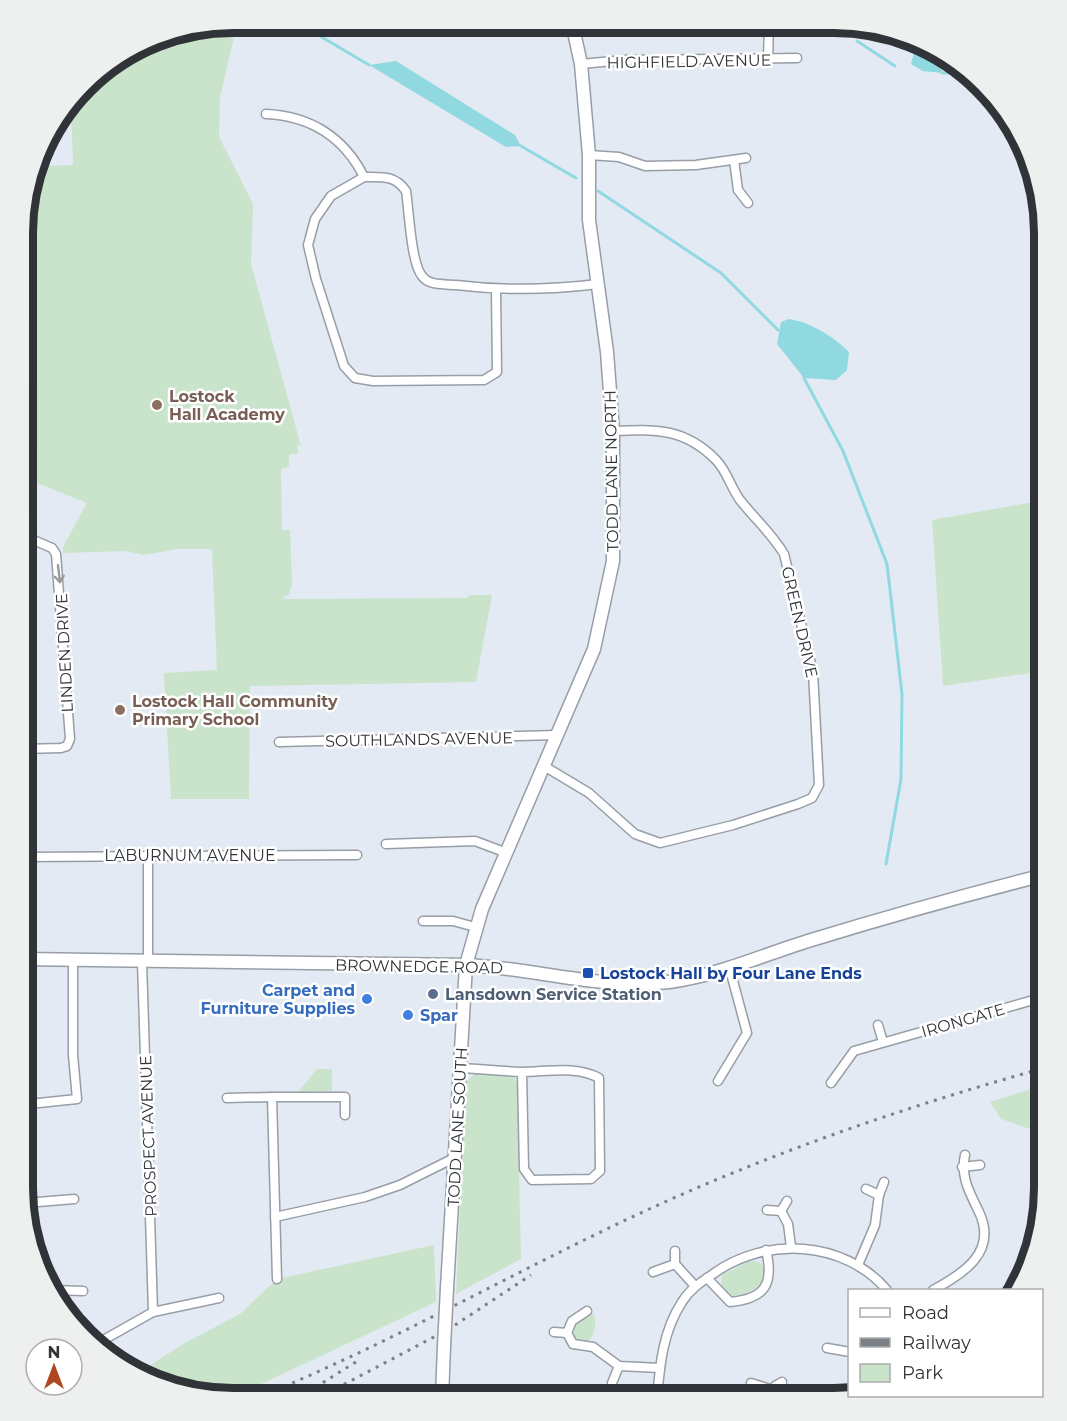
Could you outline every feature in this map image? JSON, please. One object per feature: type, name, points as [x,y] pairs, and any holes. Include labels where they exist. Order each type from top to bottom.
[{"type":"street","name":"TODD LANE NORTH","points":[[466,965],[475,927],[594,649],[613,561],[613,431],[607,352],[589,220],[588,155],[582,64],[574,33]]},
{"type":"street","points":[[768,59],[769,33]]},
{"type":"street","name":"HIGHFIELD AVENUE","points":[[582,64],[624,60],[797,58]]},
{"type":"street","points":[[266,114],[290,115],[331,136],[353,155],[364,177]]},
{"type":"street","points":[[588,155],[619,157],[645,166],[696,165],[746,158]]},
{"type":"street","points":[[734,160],[738,190],[748,203]]},
{"type":"street","points":[[496,290],[497,372],[484,380],[406,381],[355,378],[344,366],[316,279],[309,245],[315,219],[331,196],[364,177],[390,177],[400,182],[406,191],[416,258],[421,276],[430,282],[496,290],[547,290],[598,284]]},
{"type":"street","name":"GREEN DRIVE","points":[[544,766],[589,794],[635,834],[660,843],[798,804],[812,798],[819,785],[813,672],[784,554],[774,538],[738,498],[717,461],[701,448],[669,431],[613,431]]},
{"type":"street","name":"LINDEN DRIVE","points":[[33,540],[52,548],[56,554],[69,740],[67,746],[61,748],[33,749]]},
{"type":"street","name":"SOUTHLANDS AVENUE","points":[[279,742],[558,735]]},
{"type":"street","points":[[386,844],[475,841],[507,853]]},
{"type":"street","name":"PROSPECT AVENUE","points":[[148,855],[145,961],[153,1311]]},
{"type":"street","name":"LABURNUM AVENUE","points":[[33,857],[357,855]]},
{"type":"street","name":"BROWNEDGE ROAD","points":[[33,959],[466,965],[647,984],[687,979],[842,930],[1034,878]]},
{"type":"street","points":[[423,921],[453,921],[475,927]]},
{"type":"street","points":[[33,1104],[77,1099],[73,1055],[73,960]]},
{"type":"street","name":"TODD LANE SOUTH","points":[[442,1388],[466,965]]},
{"type":"street","points":[[718,1081],[747,1034],[729,966]]},
{"type":"street","name":"IRONGATE","points":[[831,1083],[854,1051],[1034,1001]]},
{"type":"street","points":[[878,1025],[883,1042]]},
{"type":"street","points":[[460,1068],[522,1072],[588,1072],[599,1078],[600,1171],[591,1179],[532,1180],[524,1169],[522,1072]]},
{"type":"street","points":[[272,1097],[277,1279]]},
{"type":"street","points":[[227,1098],[345,1097],[345,1115]]},
{"type":"street","points":[[935,1289],[971,1268],[985,1230],[968,1191],[962,1167],[965,1155]]},
{"type":"street","points":[[275,1217],[365,1197],[400,1185],[454,1158]]},
{"type":"street","points":[[962,1167],[980,1165]]},
{"type":"street","points":[[858,1265],[875,1225],[879,1195],[884,1182]]},
{"type":"street","points":[[866,1189],[879,1195]]},
{"type":"street","points":[[34,1202],[74,1199]]},
{"type":"street","points":[[781,1211],[787,1201]]},
{"type":"street","points":[[767,1210],[781,1211]]},
{"type":"street","points":[[781,1211],[788,1224],[791,1247]]},
{"type":"street","points":[[658,1388],[665,1338],[673,1319],[695,1286],[724,1266],[766,1250],[791,1247],[825,1253],[858,1265],[886,1289]]},
{"type":"street","points":[[707,1278],[730,1302],[743,1301],[761,1290],[769,1281],[771,1270],[766,1250]]},
{"type":"street","points":[[675,1251],[675,1264],[695,1286]]},
{"type":"street","points":[[653,1272],[675,1264]]},
{"type":"street","points":[[61,1290],[83,1291]]},
{"type":"street","points":[[103,1339],[153,1311],[219,1298]]},
{"type":"street","points":[[567,1333],[572,1321],[587,1311]]},
{"type":"street","points":[[554,1332],[567,1333]]},
{"type":"street","points":[[567,1333],[573,1344],[593,1347],[619,1366],[660,1368]]},
{"type":"street","points":[[827,1348],[848,1352]]},
{"type":"street","points":[[612,1383],[619,1366]]},
{"type":"street","points":[[778,1388],[782,1382]]},
{"type":"street","points":[[751,1383],[761,1388]]},
{"type":"green space","name":"Lostock Hall Academy","points":[[235,33],[220,97],[219,137],[253,204],[251,264],[301,446],[297,444],[298,454],[289,454],[289,467],[281,469],[282,530],[290,530],[292,583],[289,595],[284,596],[283,599],[468,598],[469,595],[492,595],[476,682],[250,686],[249,799],[171,799],[164,673],[217,670],[212,549],[178,549],[144,555],[125,551],[63,553],[63,547],[87,503],[33,482],[33,233],[35,207],[45,166],[73,165],[71,115],[101,83],[133,60],[157,48],[194,37]]},
{"type":"green space","points":[[1034,502],[1034,672],[943,686],[932,520]]},
{"type":"green space","points":[[317,1069],[332,1069],[332,1091],[298,1092]]},
{"type":"green space","points":[[475,1074],[513,1076],[517,1083],[521,1259],[456,1294],[466,1082]]},
{"type":"green space","points":[[1034,1088],[1034,1130],[1001,1119],[990,1102]]},
{"type":"green space","points":[[434,1245],[436,1302],[252,1388],[207,1386],[181,1381],[147,1368],[183,1344],[240,1314],[277,1279]]},
{"type":"green space","points":[[756,1261],[762,1264],[766,1277],[751,1291],[733,1297],[721,1284],[722,1275],[747,1262]]},
{"type":"green space","points":[[592,1313],[595,1324],[590,1340],[587,1343],[574,1339],[573,1325]]},
{"type":"water","points":[[914,51],[942,65],[942,73],[923,71],[911,64]]},
{"type":"water","points":[[396,61],[515,135],[521,146],[506,147],[369,65]]},
{"type":"water","points":[[789,319],[813,327],[843,346],[849,352],[847,370],[836,380],[804,378],[777,344],[781,322]]},
{"type":"waterway","points":[[315,33],[369,65]]},
{"type":"waterway","points":[[857,41],[895,66]]},
{"type":"waterway","points":[[942,73],[952,73]]},
{"type":"waterway","points":[[521,146],[576,178]]},
{"type":"waterway","points":[[598,191],[721,273],[778,330]]},
{"type":"waterway","points":[[804,378],[843,451],[887,564],[902,694],[901,779],[886,864]]},
{"type":"railway","points":[[280,1388],[406,1330],[598,1233],[744,1168],[893,1114],[1034,1071]]},
{"type":"railway","points":[[337,1388],[449,1329],[531,1275]]},
{"type":"railway","points":[[314,1388],[359,1360]]},
{"type":"place","name":"Lostock Hall Academy","points":[[157,405]]},
{"type":"place","name":"Lostock Hall Community Primary School","points":[[120,710]]},
{"type":"place","name":"Lostock Hall by Four Lane Ends","points":[[588,973]]},
{"type":"place","name":"Lansdown Service Station","points":[[433,994]]},
{"type":"place","name":"Carpet and Furniture Supplies","points":[[367,999]]},
{"type":"place","name":"Spar","points":[[408,1015]]}]
